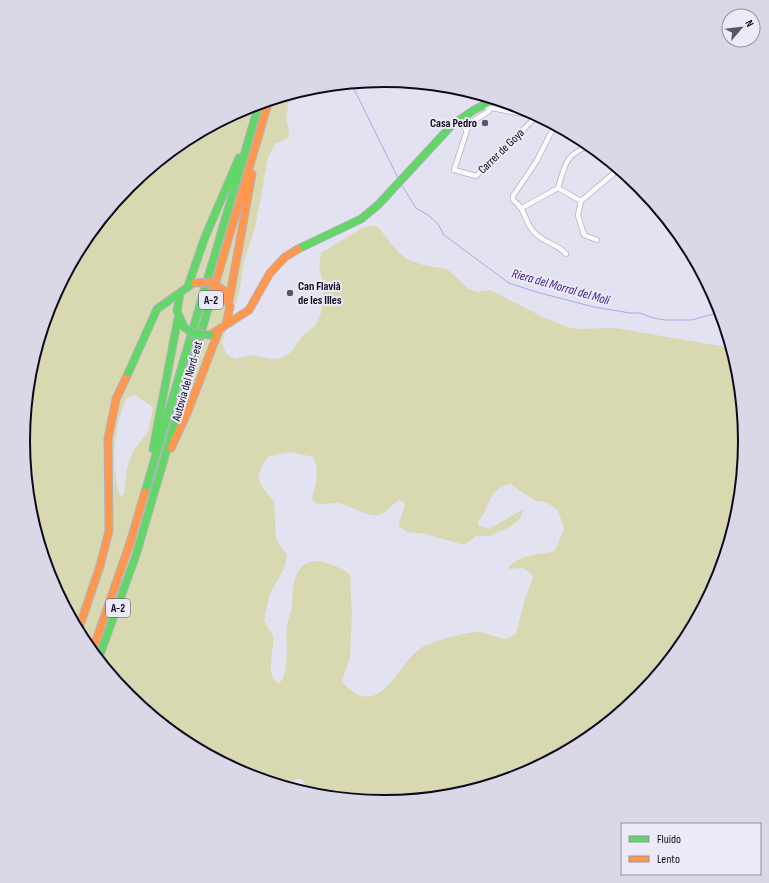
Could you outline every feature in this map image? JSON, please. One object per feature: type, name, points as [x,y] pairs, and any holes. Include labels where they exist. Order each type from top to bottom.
[{"type":"main road","points":[[180,293],[176,309],[178,318],[184,327],[192,333],[210,335],[220,330],[226,324],[246,313],[270,273],[285,257],[306,244],[361,219],[391,191],[452,124],[487,103]]},
{"type":"main road","name":"Autovia del Nord-est","points":[[100,653],[133,564],[267,107]]},
{"type":"main road","name":"Autovia del Nord-est","points":[[95,645],[118,579],[145,491],[256,111]]},
{"type":"main road","points":[[226,324],[229,318],[230,303],[260,135]]},
{"type":"main road","points":[[188,286],[205,237],[250,136]]},
{"type":"main road","points":[[80,624],[102,560],[109,531],[110,504],[107,446],[111,414],[122,383],[157,309],[188,286],[195,283],[211,282],[223,290],[235,312],[240,312],[251,305]]},
{"type":"main road","points":[[163,304],[169,304],[176,309]]},
{"type":"main road","points":[[145,491],[178,318]]},
{"type":"main road","points":[[162,465],[188,411],[220,330]]},
{"type":"street","points":[[484,104],[492,111]]},
{"type":"street","points":[[470,112],[492,111],[522,115]]},
{"type":"street","name":"Carrer de Goya","points":[[492,111],[469,124],[454,170],[476,176],[535,121]]},
{"type":"street","name":"Carrer de Goya","points":[[466,131],[464,124],[470,112]]},
{"type":"street","points":[[452,124],[463,126],[466,131]]},
{"type":"street","points":[[552,129],[536,162],[513,196],[513,200],[522,208],[534,233],[560,248],[566,254]]},
{"type":"street","points":[[522,208],[558,188],[568,158],[574,152],[583,148]]},
{"type":"street","points":[[597,240],[584,236],[578,215],[581,201],[615,173]]},
{"type":"street","points":[[558,188],[581,201]]},
{"type":"green space","points":[[289,100],[286,119],[289,137],[275,144],[268,157],[255,228],[244,261],[239,294],[222,342],[226,354],[235,359],[252,355],[271,359],[281,358],[290,353],[303,335],[315,326],[321,313],[324,288],[319,267],[321,253],[364,227],[374,226],[378,227],[398,252],[407,259],[423,265],[447,269],[469,289],[477,292],[490,290],[545,318],[567,327],[578,329],[615,328],[726,347],[736,395],[739,442],[736,488],[727,533],[712,577],[692,619],[666,657],[651,675],[618,708],[600,723],[562,749],[520,769],[476,784],[454,789],[431,793],[384,796],[338,793],[315,789],[306,787],[300,778],[290,782],[249,769],[207,749],[169,723],[151,708],[118,675],[103,657],[77,619],[57,577],[49,555],[42,533],[33,488],[30,442],[33,395],[42,350],[49,328],[57,306],[77,264],[103,226],[134,191],[151,175],[169,160],[207,134],[249,114]],"holes":[[[135,395],[153,407],[148,432],[133,451],[127,469],[124,494],[120,496],[114,460],[116,435],[126,399]],[[291,452],[313,457],[317,472],[312,499],[317,504],[337,503],[370,515],[379,515],[399,500],[404,503],[405,507],[399,521],[399,526],[407,532],[426,534],[464,545],[476,536],[490,536],[510,527],[519,520],[524,509],[489,529],[479,526],[478,522],[490,499],[498,489],[503,486],[511,484],[536,501],[546,502],[558,510],[564,529],[555,551],[517,560],[508,569],[523,568],[531,574],[533,578],[525,598],[516,634],[507,639],[484,633],[472,632],[432,643],[421,648],[414,654],[393,680],[377,694],[369,697],[359,695],[349,689],[342,681],[350,657],[352,613],[350,575],[329,564],[314,562],[306,564],[297,573],[293,588],[292,607],[287,625],[287,657],[285,673],[282,680],[278,684],[274,679],[271,668],[273,637],[264,620],[270,594],[284,568],[287,555],[276,539],[274,501],[262,487],[258,477],[263,464],[269,456]]]},
{"type":"waterway","name":"Riera del Morral del Molí","points":[[354,89],[398,178]]},
{"type":"waterway","name":"Riera del Morral del Molí","points":[[401,184],[416,208],[428,215],[438,224],[444,235],[509,283],[536,292],[594,307],[630,313],[640,313],[653,318],[665,320],[691,320],[715,314]]},
{"type":"traffic: fast","points":[[298,249],[361,219],[378,205],[452,125],[488,103]]},
{"type":"traffic: fast","points":[[145,492],[257,111]]},
{"type":"traffic: fast","points":[[188,286],[205,237],[239,158]]},
{"type":"traffic: fast","points":[[126,378],[157,309],[192,284]]},
{"type":"traffic: fast","points":[[180,294],[177,311],[184,327]]},
{"type":"traffic: fast","points":[[100,653],[136,555],[210,302]]},
{"type":"traffic: fast","points":[[153,449],[178,318]]},
{"type":"traffic: fast","points":[[184,327],[192,333],[210,335]]},
{"type":"traffic: slow","points":[[210,302],[267,108]]},
{"type":"traffic: slow","points":[[229,301],[252,174]]},
{"type":"traffic: slow","points":[[210,335],[249,310],[270,273],[285,257],[298,249]]},
{"type":"traffic: slow","points":[[195,283],[211,282],[223,290]]},
{"type":"traffic: slow","points":[[223,290],[230,307],[226,324]]},
{"type":"traffic: slow","points":[[171,448],[188,411],[219,330]]},
{"type":"traffic: slow","points":[[80,624],[100,566],[109,531],[108,439],[116,399],[126,378]]},
{"type":"traffic: slow","points":[[95,645],[130,543],[145,492]]},
{"type":"place","name":"Casa Pedro","points":[[485,123]]},
{"type":"place","name":"Can Flavià de les Illes","points":[[290,293]]}]
